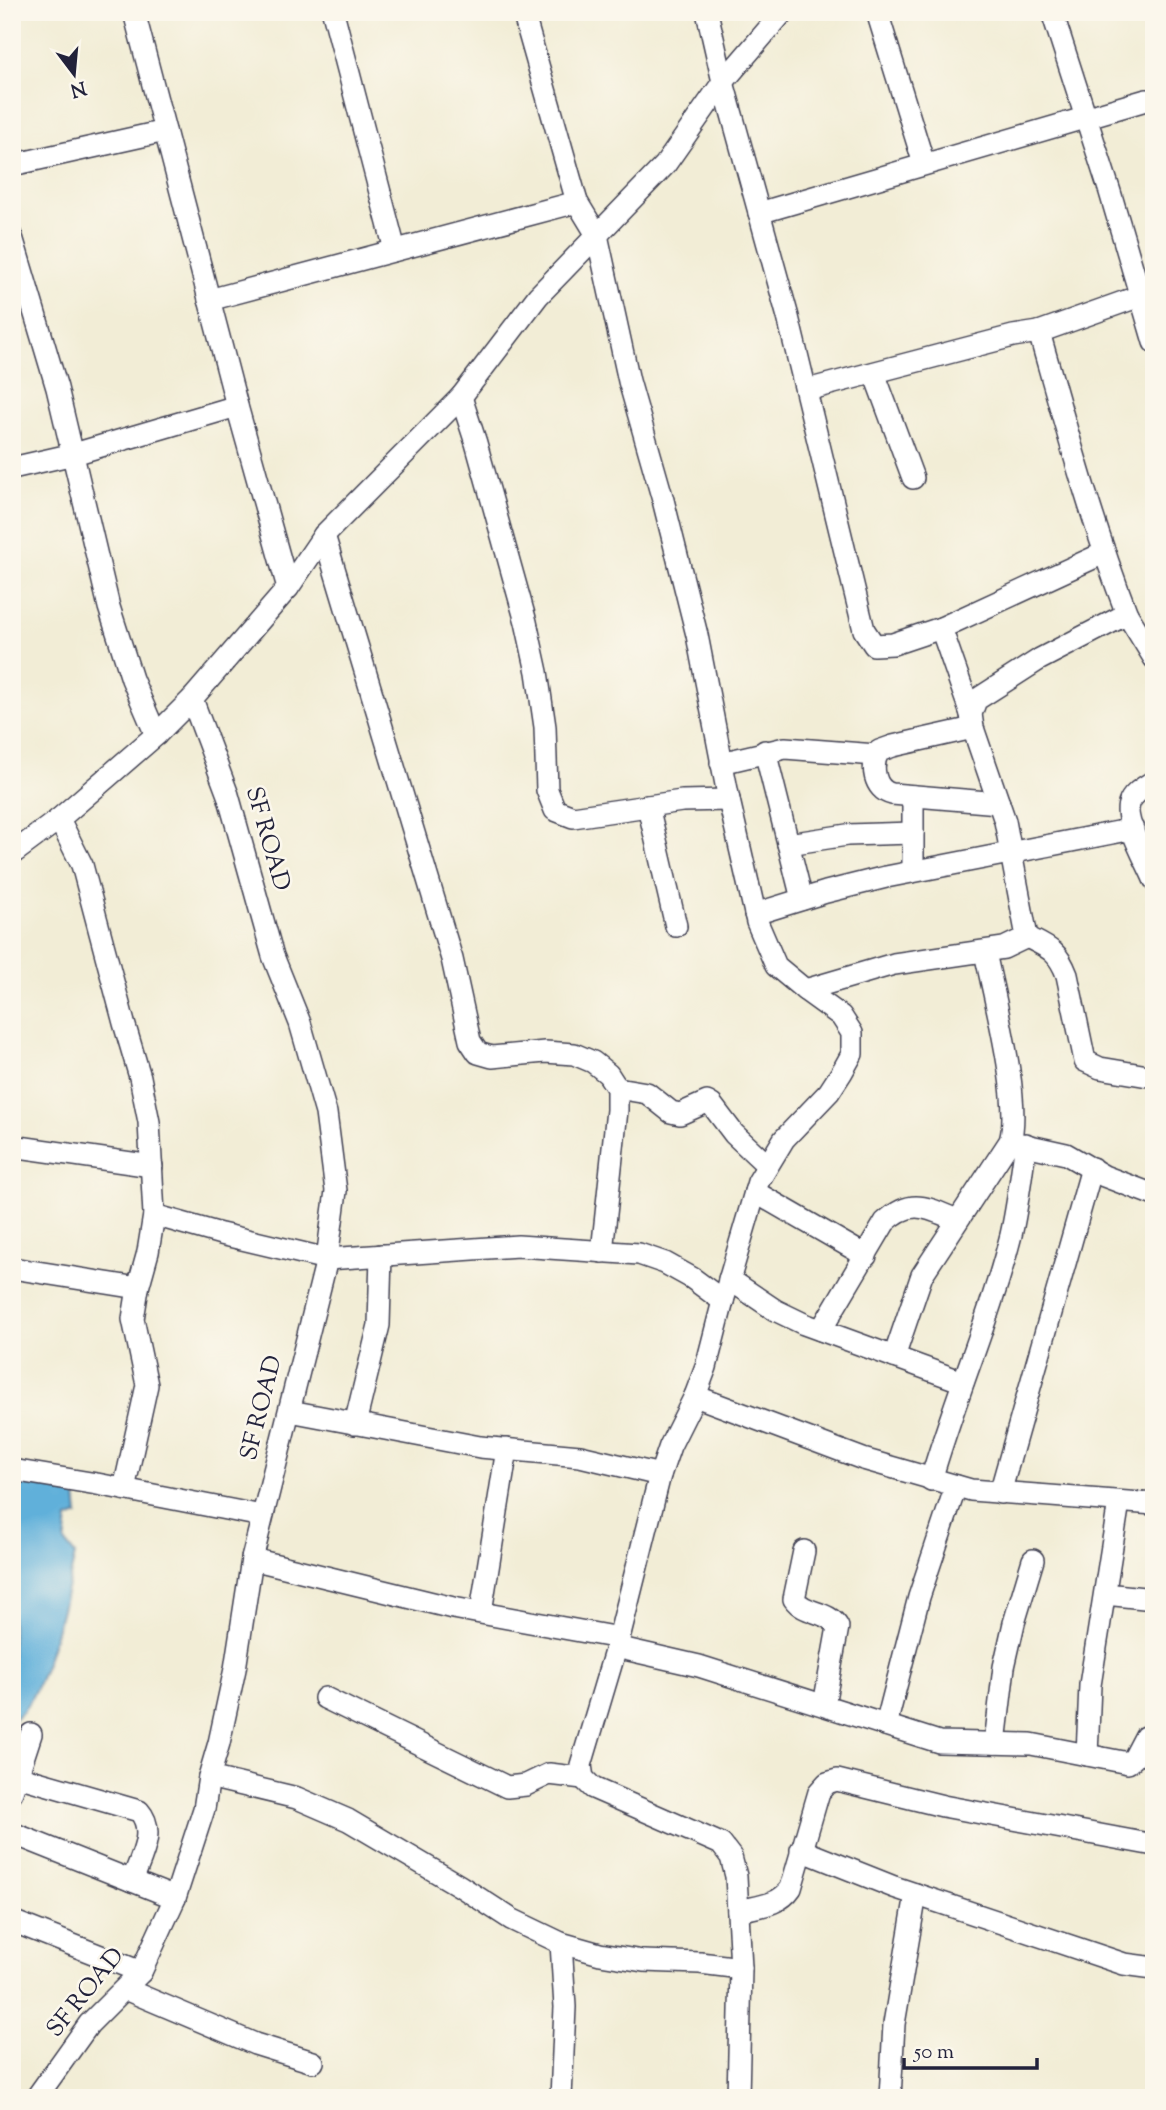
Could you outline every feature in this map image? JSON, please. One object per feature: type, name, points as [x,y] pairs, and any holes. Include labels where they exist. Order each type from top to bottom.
[{"type":"street","points":[[134,12],[237,406],[288,588]]},
{"type":"street","points":[[333,12],[396,250]]},
{"type":"street","points":[[523,12],[577,202],[597,235],[629,382],[663,500],[697,635],[721,763],[755,914],[776,965],[841,1016],[852,1033],[852,1054],[829,1092],[784,1139],[767,1165],[755,1192],[706,1367],[670,1446],[660,1475],[617,1643],[581,1765],[583,1778],[593,1788],[721,1844],[731,1857],[736,1876],[741,1968],[738,2098]]},
{"type":"street","points":[[707,12],[723,82],[807,390],[864,630],[874,645],[893,644],[941,628],[1104,553]]},
{"type":"street","points":[[15,846],[59,819],[156,735],[192,699],[288,588],[324,536],[461,397],[538,296],[665,165],[723,82],[783,12]]},
{"type":"street","points":[[877,12],[924,164]]},
{"type":"street","points":[[1052,12],[1110,192],[1154,342]]},
{"type":"street","points":[[759,213],[1085,120],[1146,100],[1154,100]]},
{"type":"street","points":[[12,165],[165,131]]},
{"type":"street","points":[[209,300],[577,202]]},
{"type":"street","points":[[12,237],[74,454],[109,607],[132,679],[156,735]]},
{"type":"street","points":[[807,390],[1013,336],[1039,332],[1140,296]]},
{"type":"street","points":[[1039,332],[1076,469],[1104,553],[1127,614],[1154,657]]},
{"type":"street","points":[[874,373],[913,478]]},
{"type":"street","points":[[461,397],[526,622],[545,727],[547,790],[555,810],[573,817],[682,801],[729,800]]},
{"type":"street","points":[[12,468],[74,454],[237,406]]},
{"type":"street","points":[[324,536],[452,959],[470,1041],[478,1053],[492,1058],[545,1052],[573,1054],[593,1062],[608,1074],[617,1088],[617,1110],[601,1252]]},
{"type":"street","points":[[972,721],[976,700],[1062,647],[1127,614]]},
{"type":"street","points":[[941,628],[999,803],[1027,937]]},
{"type":"street","name":"SF ROAD","points":[[36,2098],[89,2024],[141,1972],[175,1898],[204,1809],[234,1669],[252,1559],[327,1259],[336,1191],[326,1113],[300,1023],[273,956],[228,795],[192,699]]},
{"type":"street","points":[[721,763],[785,748],[876,755],[886,748],[972,721]]},
{"type":"street","points":[[765,751],[802,900]]},
{"type":"street","points":[[876,755],[877,784],[880,789],[892,794],[999,803]]},
{"type":"street","points":[[1154,781],[1132,796],[1128,806],[1133,828],[1154,879]]},
{"type":"street","points":[[913,796],[913,871]]},
{"type":"street","points":[[648,806],[676,926]]},
{"type":"street","points":[[59,819],[82,865],[140,1077],[149,1122],[154,1215],[133,1319],[147,1385],[124,1489]]},
{"type":"street","points":[[755,914],[913,871],[1133,828]]},
{"type":"street","points":[[788,844],[847,835],[913,834]]},
{"type":"street","points":[[805,990],[894,964],[1004,948],[1027,937]]},
{"type":"street","points":[[1027,937],[1055,952],[1063,964],[1085,1061],[1100,1068],[1154,1077]]},
{"type":"street","points":[[932,1480],[1012,1232],[1018,1143],[985,952]]},
{"type":"street","points":[[617,1088],[647,1093],[671,1112],[680,1114],[707,1102],[734,1134],[767,1165]]},
{"type":"street","points":[[1018,1143],[1066,1154],[1104,1176],[1154,1195]]},
{"type":"street","points":[[894,1357],[922,1275],[957,1220],[1018,1143]]},
{"type":"street","points":[[12,1146],[152,1166]]},
{"type":"street","points":[[1000,1493],[1092,1168]]},
{"type":"street","points":[[755,1192],[866,1256]]},
{"type":"street","points":[[821,1331],[885,1222],[905,1208],[914,1206],[957,1220]]},
{"type":"street","points":[[154,1215],[327,1259],[518,1246],[639,1254],[665,1263],[692,1278],[723,1301]]},
{"type":"street","points":[[355,1424],[379,1325],[381,1255]]},
{"type":"street","points":[[12,1268],[138,1288]]},
{"type":"street","points":[[729,1279],[775,1310],[821,1331],[963,1382]]},
{"type":"street","points":[[695,1396],[863,1459],[956,1486],[1000,1493],[1154,1504]]},
{"type":"street","points":[[290,1411],[480,1447],[580,1455],[660,1475]]},
{"type":"street","points":[[481,1612],[507,1449]]},
{"type":"street","points":[[12,1470],[262,1516]]},
{"type":"street","points":[[886,1725],[919,1597],[956,1486]]},
{"type":"street","points":[[1087,1755],[1090,1685],[1119,1502]]},
{"type":"street","points":[[804,1551],[794,1600],[798,1605],[834,1619],[838,1627],[824,1705]]},
{"type":"street","points":[[252,1559],[617,1643],[699,1666],[939,1742],[1031,1744],[1128,1763],[1134,1758],[1145,1737],[1154,1734]]},
{"type":"street","points":[[995,1743],[1004,1667],[1033,1560]]},
{"type":"street","points":[[1105,1594],[1154,1600]]},
{"type":"street","points":[[325,1698],[507,1787],[526,1785],[549,1774],[583,1778]]},
{"type":"street","points":[[31,1734],[15,1784],[139,1811],[146,1819],[145,1844],[132,1881]]},
{"type":"street","points":[[209,1777],[297,1798],[348,1820],[511,1919],[561,1943],[600,1954],[643,1961],[741,1968]]},
{"type":"street","points":[[738,1911],[785,1897],[791,1888],[819,1792],[827,1783],[837,1780],[943,1806],[1154,1845]]},
{"type":"street","points":[[12,1833],[175,1898]]},
{"type":"street","points":[[801,1850],[916,1894],[1124,1964],[1154,1968]]},
{"type":"street","points":[[890,2098],[894,2024],[916,1894]]},
{"type":"street","points":[[12,1921],[141,1972]]},
{"type":"street","points":[[561,1943],[565,2007],[561,2098]]},
{"type":"street","points":[[125,1989],[255,2044],[313,2062]]},
{"type":"water","points":[[12,1482],[72,1489],[76,1495],[78,1515],[68,1519],[65,1542],[75,1555],[52,1645],[33,1694],[23,1711],[12,1720]]}]
